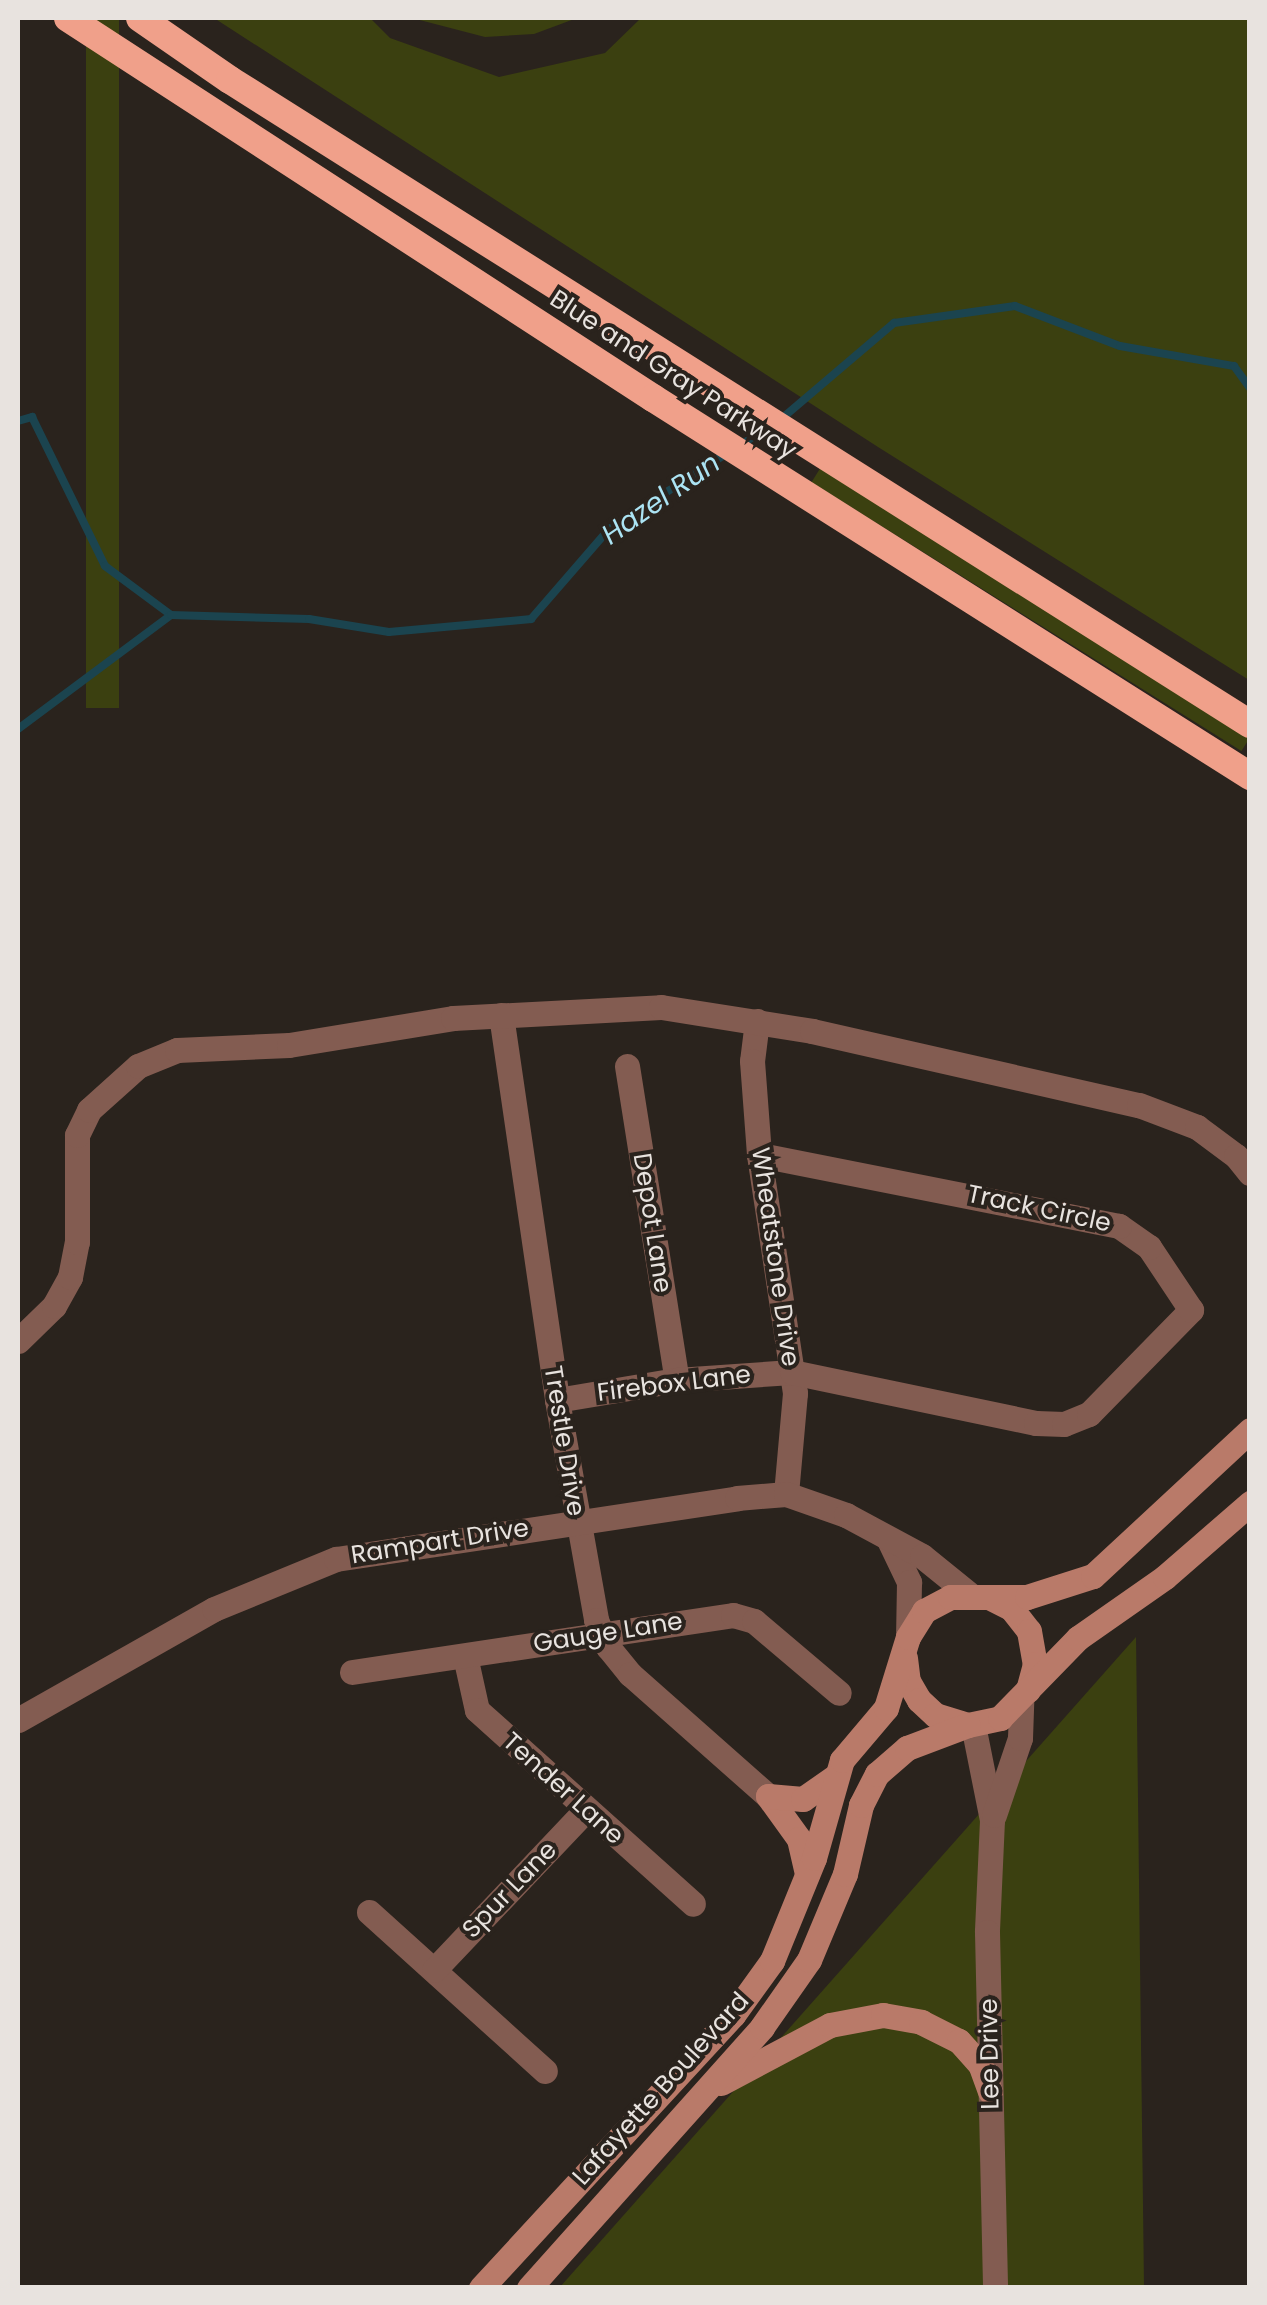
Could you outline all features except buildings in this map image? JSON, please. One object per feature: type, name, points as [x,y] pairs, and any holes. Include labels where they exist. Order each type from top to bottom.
[{"type":"highway","name":"Blue and Gray Parkway","points":[[68,18],[653,398],[1250,776]]},
{"type":"highway","name":"Blue and Gray Parkway","points":[[140,18],[230,80],[1250,724]]},
{"type":"main road","name":"Lafayette Boulevard","points":[[481,2288],[733,2016],[782,1943],[808,1876],[835,1776],[852,1746],[886,1708],[907,1646],[924,1611],[950,1597],[1048,1594],[1094,1576],[1250,1430]]},
{"type":"main road","name":"Lafayette Boulevard","points":[[529,2288],[762,2027],[809,1960],[845,1874],[861,1805],[878,1774],[907,1748],[1000,1718],[1078,1638],[1165,1577],[1250,1503]]},
{"type":"main road","points":[[978,1596],[1011,1608],[1029,1631],[1035,1664],[1023,1697]]},
{"type":"main road","points":[[907,1646],[908,1681],[919,1700],[946,1720],[970,1725]]},
{"type":"main road","points":[[768,1796],[803,1799],[835,1776]]},
{"type":"main road","points":[[768,1796],[799,1839],[808,1876]]},
{"type":"main road","points":[[703,2093],[830,2024],[884,2015],[921,2022],[959,2041],[980,2064],[990,2092]]},
{"type":"street","points":[[18,1341],[54,1306],[70,1277],[77,1242],[76,1135],[89,1110],[138,1066],[177,1050],[289,1045],[453,1018],[661,1007],[757,1021],[1139,1105],[1206,1132],[1250,1172]]},
{"type":"street","name":"Trestle Drive","points":[[501,1015],[586,1580],[603,1634],[630,1674],[768,1796]]},
{"type":"street","name":"Wheatstone Drive","points":[[757,1021],[752,1061],[759,1154],[796,1409],[786,1494]]},
{"type":"street","name":"Depot Lane","points":[[627,1066],[677,1380]]},
{"type":"street","name":"Track Circle","points":[[759,1154],[1064,1212],[1129,1230],[1149,1247],[1191,1310],[1090,1414],[1064,1424],[1036,1424],[792,1372]]},
{"type":"street","name":"Firebox Lane","points":[[557,1400],[677,1380],[792,1372]]},
{"type":"street","name":"Rampart Drive","points":[[18,1720],[214,1609],[336,1559],[786,1494],[846,1515],[922,1556],[978,1596]]},
{"type":"street","points":[[888,1540],[909,1582],[907,1646]]},
{"type":"street","name":"Gauge Lane","points":[[352,1672],[741,1616],[754,1621],[839,1693]]},
{"type":"street","name":"Tender Lane","points":[[465,1656],[477,1710],[692,1904]]},
{"type":"street","points":[[992,1820],[1020,1738],[1023,1697]]},
{"type":"street","points":[[970,1725],[992,1820]]},
{"type":"street","name":"Spur Lane","points":[[434,1970],[587,1809]]},
{"type":"street","name":"Lee Drive","points":[[992,1820],[987,1932],[994,2288]]},
{"type":"street","points":[[369,1912],[545,2071]]},
{"type":"green space","points":[[86,18],[119,18],[119,708],[86,708]]},
{"type":"green space","points":[[214,18],[370,18],[390,38],[499,77],[605,53],[641,18],[1249,18],[1249,680],[878,447]]},
{"type":"green space","points":[[412,18],[577,18],[534,34],[485,37]]},
{"type":"green space","points":[[821,467],[1250,735],[1241,751],[811,482]]},
{"type":"green space","points":[[1136,1637],[1144,2287],[560,2287]]},
{"type":"waterway","name":"Hazel Run","points":[[780,420],[894,323],[1015,306],[1120,346],[1234,366],[1250,388]]},
{"type":"waterway","points":[[18,421],[32,417],[105,566],[171,615]]},
{"type":"waterway","name":"Hazel Run","points":[[738,447],[768,427]]},
{"type":"waterway","name":"Hazel Run","points":[[18,729],[171,615],[309,619],[389,632],[531,619],[609,529],[726,454]]}]
